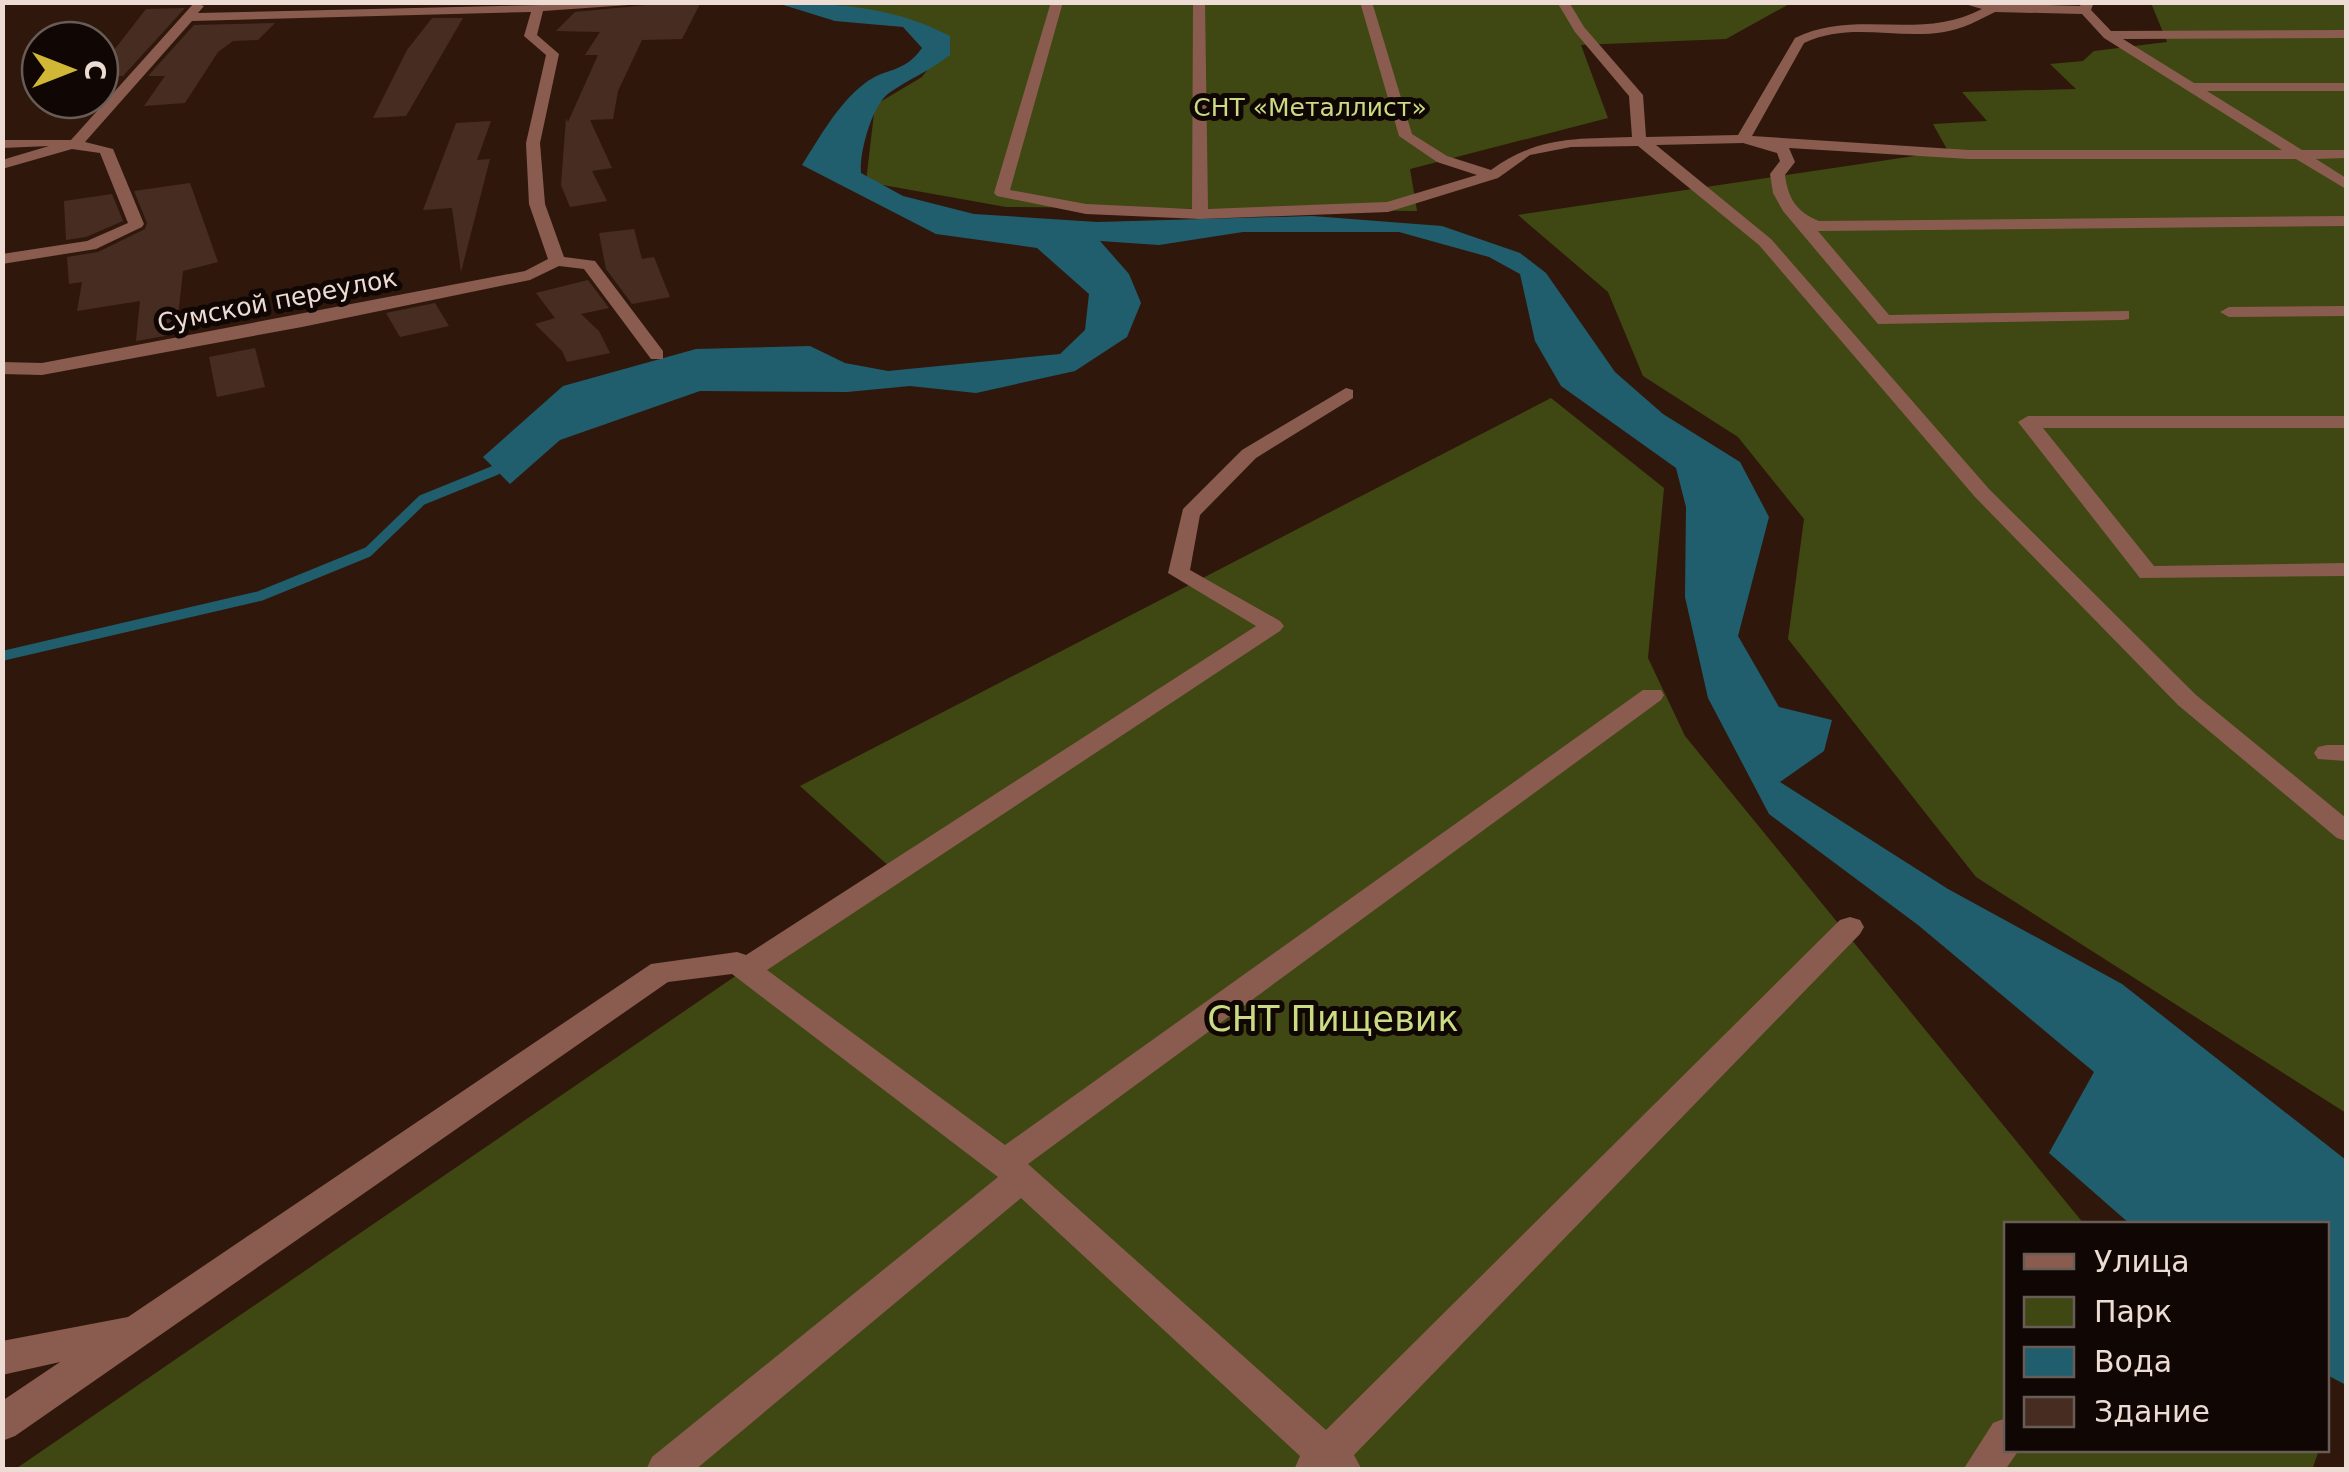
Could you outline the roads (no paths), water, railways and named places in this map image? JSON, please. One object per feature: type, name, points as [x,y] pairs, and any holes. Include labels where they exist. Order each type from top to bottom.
[{"type":"street","points":[[2,165],[76,143],[202,2]]},
{"type":"street","points":[[187,17],[338,16],[479,4],[538,8],[666,2]]},
{"type":"street","points":[[1057,2],[1002,193],[1086,210],[1200,214],[1388,207],[1493,174],[1525,152],[1571,143],[1638,139],[1743,139],[1803,146],[1978,153],[2346,154]]},
{"type":"street","points":[[1199,2],[1200,214]]},
{"type":"street","points":[[1366,2],[1398,121],[1406,136],[1442,159],[1493,174]]},
{"type":"street","points":[[1563,2],[1579,29],[1636,96],[1638,139],[1765,242],[1982,493],[2187,700],[2346,832]]},
{"type":"street","points":[[1964,2],[1994,8],[2086,6],[2108,35],[2346,184]]},
{"type":"street","points":[[538,8],[530,36],[553,54],[534,143],[537,204],[557,261],[589,264],[658,355]]},
{"type":"street","points":[[1743,139],[1799,42],[1808,36],[1853,28],[1940,29],[1966,23],[1994,8]]},
{"type":"street","points":[[2108,35],[2346,34]]},
{"type":"street","points":[[2189,87],[2346,87]]},
{"type":"street","points":[[1743,139],[1783,150],[1788,162],[1777,174],[1779,196],[1884,320],[2124,315]]},
{"type":"street","points":[[2,144],[76,143],[106,149],[136,224],[115,238],[2,259]]},
{"type":"street","points":[[1800,222],[1836,228],[2346,222]]},
{"type":"street","name":"Сумской переулок","points":[[2,368],[42,369],[302,322],[530,275],[557,261]]},
{"type":"street","points":[[2229,312],[2346,311]]},
{"type":"street","points":[[746,970],[1272,626],[1180,572],[1190,514],[1250,454],[1346,394]]},
{"type":"street","points":[[2346,422],[2028,422],[2148,573],[2346,570]]},
{"type":"street","points":[[665,1470],[1013,1171],[1652,695]]},
{"type":"street","points":[[2,1423],[660,972],[737,963],[1013,1171],[1327,1465],[1850,927]]},
{"type":"street","points":[[2,1358],[139,1329]]},
{"type":"street","points":[[1982,1470],[2004,1439]]},
{"type":"water","points":[[777,3],[822,4],[888,13],[950,36],[950,55],[889,93],[877,108],[868,130],[861,173],[903,196],[974,214],[1097,222],[1312,216],[1442,226],[1520,253],[1546,273],[1615,372],[1663,414],[1740,462],[1769,517],[1738,636],[1779,707],[1832,720],[1824,751],[1780,782],[1948,889],[2122,984],[2346,1160],[2346,1385],[2329,1376],[2329,1222],[2128,1222],[2049,1153],[2094,1072],[1918,925],[1769,814],[1708,698],[1685,597],[1686,507],[1676,468],[1561,386],[1535,341],[1520,274],[1489,257],[1399,232],[1243,232],[1159,245],[1100,241],[1129,274],[1141,303],[1127,337],[1075,371],[976,393],[910,386],[847,392],[700,391],[560,440],[510,484],[483,457],[563,386],[696,349],[810,346],[845,363],[888,371],[1060,354],[1085,330],[1089,294],[1037,248],[936,234],[802,165],[854,92],[908,62],[922,48],[903,27],[835,21]]},
{"type":"waterway","points":[[2,656],[260,596],[368,552],[422,500],[496,470]]},
{"type":"park label","name":"СНТ «Металлист»","points":[[1310,107]]},
{"type":"park label","name":"СНТ Пищевик","points":[[1333,1019]]}]
